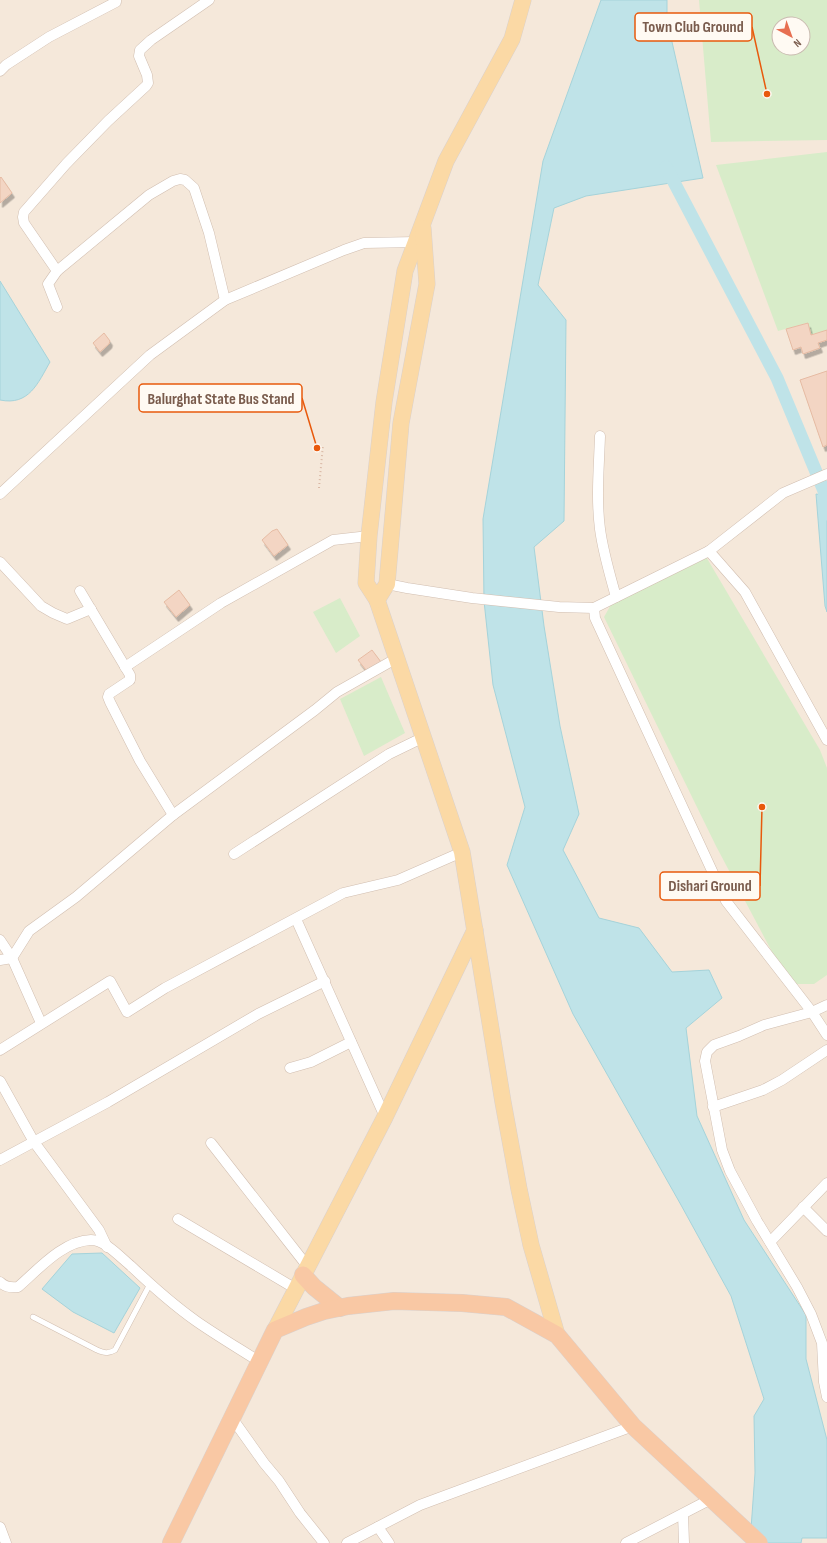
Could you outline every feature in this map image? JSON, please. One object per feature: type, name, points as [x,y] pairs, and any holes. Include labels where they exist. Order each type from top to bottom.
[{"type":"highway","points":[[302,1277],[340,1308]]},
{"type":"highway","points":[[171,1543],[275,1330],[306,1317],[340,1308],[394,1301],[462,1303],[506,1307],[557,1335],[633,1426],[759,1543]]},
{"type":"main road","points":[[523,0],[512,38],[446,161],[405,271],[384,402],[369,536],[366,583],[376,600],[462,852],[503,1102],[519,1189],[531,1245],[557,1335]]},
{"type":"main road","points":[[376,600],[387,584],[401,423],[427,284],[423,222]]},
{"type":"main road","points":[[275,1330],[385,1117],[475,930]]},
{"type":"street","points":[[0,72],[6,65],[48,37],[116,2],[116,0]]},
{"type":"street","points":[[57,271],[24,223],[24,212],[66,164],[108,121],[146,86],[148,83],[147,75],[138,52],[143,46],[209,0]]},
{"type":"street","points":[[57,307],[48,284],[57,271],[149,195],[173,181],[180,179],[185,180],[194,188],[204,218],[224,300]]},
{"type":"street","points":[[0,494],[150,355],[224,300],[364,243],[416,242]]},
{"type":"street","points":[[600,436],[598,510],[604,552],[616,597]]},
{"type":"street","points":[[387,584],[472,598],[559,607],[594,608],[709,551],[783,493],[827,474]]},
{"type":"street","points":[[125,667],[221,603],[333,540],[369,536]]},
{"type":"street","points":[[709,551],[745,592],[827,740]]},
{"type":"street","points":[[0,562],[41,606],[53,613],[67,618],[91,609]]},
{"type":"street","points":[[80,591],[130,676],[130,680],[109,694],[108,697],[125,734],[173,815]]},
{"type":"street","points":[[594,608],[596,618],[726,901],[812,1012],[827,1035]]},
{"type":"street","points":[[0,960],[12,958],[29,931],[76,897],[173,815],[316,710],[337,692],[396,658]]},
{"type":"street","points":[[234,854],[388,754],[424,737]]},
{"type":"street","points":[[0,1050],[41,1023],[110,982],[127,1012],[165,988],[342,893],[398,880],[462,852]]},
{"type":"street","points":[[296,919],[385,1117]]},
{"type":"street","points":[[0,940],[12,958],[41,1023]]},
{"type":"street","points":[[0,1160],[108,1102],[258,1014],[324,981]]},
{"type":"street","points":[[827,1004],[812,1012],[764,1025],[714,1045],[707,1052],[705,1061],[722,1150],[730,1171],[797,1287],[824,1342],[824,1382],[827,1397]]},
{"type":"street","points":[[290,1068],[311,1062],[351,1042]]},
{"type":"street","points":[[713,1107],[782,1080],[827,1050]]},
{"type":"street","points":[[0,1081],[34,1142],[98,1230],[108,1247]]},
{"type":"street","points":[[211,1143],[302,1277]]},
{"type":"street","points":[[770,1242],[827,1183]]},
{"type":"street","points":[[803,1208],[827,1231]]},
{"type":"street","points":[[178,1219],[302,1277]]},
{"type":"street","points":[[0,1282],[4,1286],[12,1288],[18,1287],[52,1256],[72,1245],[92,1240],[108,1247],[150,1284],[196,1321],[260,1362]]},
{"type":"street","points":[[232,1418],[264,1463],[279,1481],[300,1513],[324,1543]]},
{"type":"street","points":[[347,1543],[420,1504],[633,1426]]},
{"type":"street","points":[[626,1543],[711,1499]]},
{"type":"street","points":[[683,1514],[684,1543]]},
{"type":"street","points":[[378,1526],[389,1543]]},
{"type":"street","points":[[0,1527],[6,1543]]},
{"type":"lane","points":[[33,1317],[97,1350],[110,1353],[115,1350],[150,1284]]},
{"type":"path","points":[[319,488],[323,444]]},
{"type":"shaded area","points":[[0,0],[827,0],[827,1543],[0,1543]]},
{"type":"green space","points":[[699,0],[827,0],[827,140],[711,142]]},
{"type":"green space","points":[[827,152],[827,330],[811,335],[807,323],[778,331],[716,165]]},
{"type":"green space","points":[[705,555],[820,750],[827,768],[827,975],[814,984],[789,984],[716,846],[604,617],[613,601]]},
{"type":"green space","points":[[340,598],[360,636],[336,653],[313,612]]},
{"type":"green space","points":[[381,677],[405,733],[364,756],[340,699]]},
{"type":"water","points":[[601,0],[667,0],[667,20],[703,178],[586,196],[554,208],[538,285],[566,320],[564,521],[534,547],[544,626],[560,726],[579,814],[563,850],[599,918],[639,928],[672,972],[709,970],[722,998],[686,1028],[697,1116],[744,1220],[806,1315],[806,1359],[827,1440],[827,1538],[802,1538],[801,1543],[750,1543],[755,1473],[754,1416],[764,1399],[731,1296],[573,1014],[507,865],[525,807],[493,685],[484,601],[483,519],[543,161]]},
{"type":"water","points":[[0,281],[50,362],[37,385],[31,391],[18,400],[10,401],[0,400]]},
{"type":"water","points":[[816,494],[827,496],[827,612],[825,606]]},
{"type":"water","points":[[102,1253],[140,1288],[114,1333],[73,1312],[42,1289],[72,1254]]},
{"type":"building","points":[[1,177],[12,193],[0,203],[0,178]]},
{"type":"building","points":[[808,323],[811,335],[827,330],[827,340],[818,343],[820,348],[803,354],[801,347],[793,350],[786,329]]},
{"type":"building","points":[[104,333],[110,341],[109,344],[100,352],[93,343]]},
{"type":"building","points":[[827,371],[827,445],[823,447],[800,380]]},
{"type":"building","points":[[277,529],[288,545],[274,556],[262,540],[272,531]]},
{"type":"building","points":[[179,590],[190,605],[176,617],[164,602]]},
{"type":"building","points":[[372,650],[381,662],[366,670],[358,660]]},
{"type":"waterway","points":[[666,167],[777,378],[824,491],[827,514]]},
{"type":"place","name":"Town Club Ground","points":[[767,94]]},
{"type":"place","name":"Balurghat State Bus Stand","points":[[317,448]]},
{"type":"place","name":"Dishari Ground","points":[[762,807]]}]
